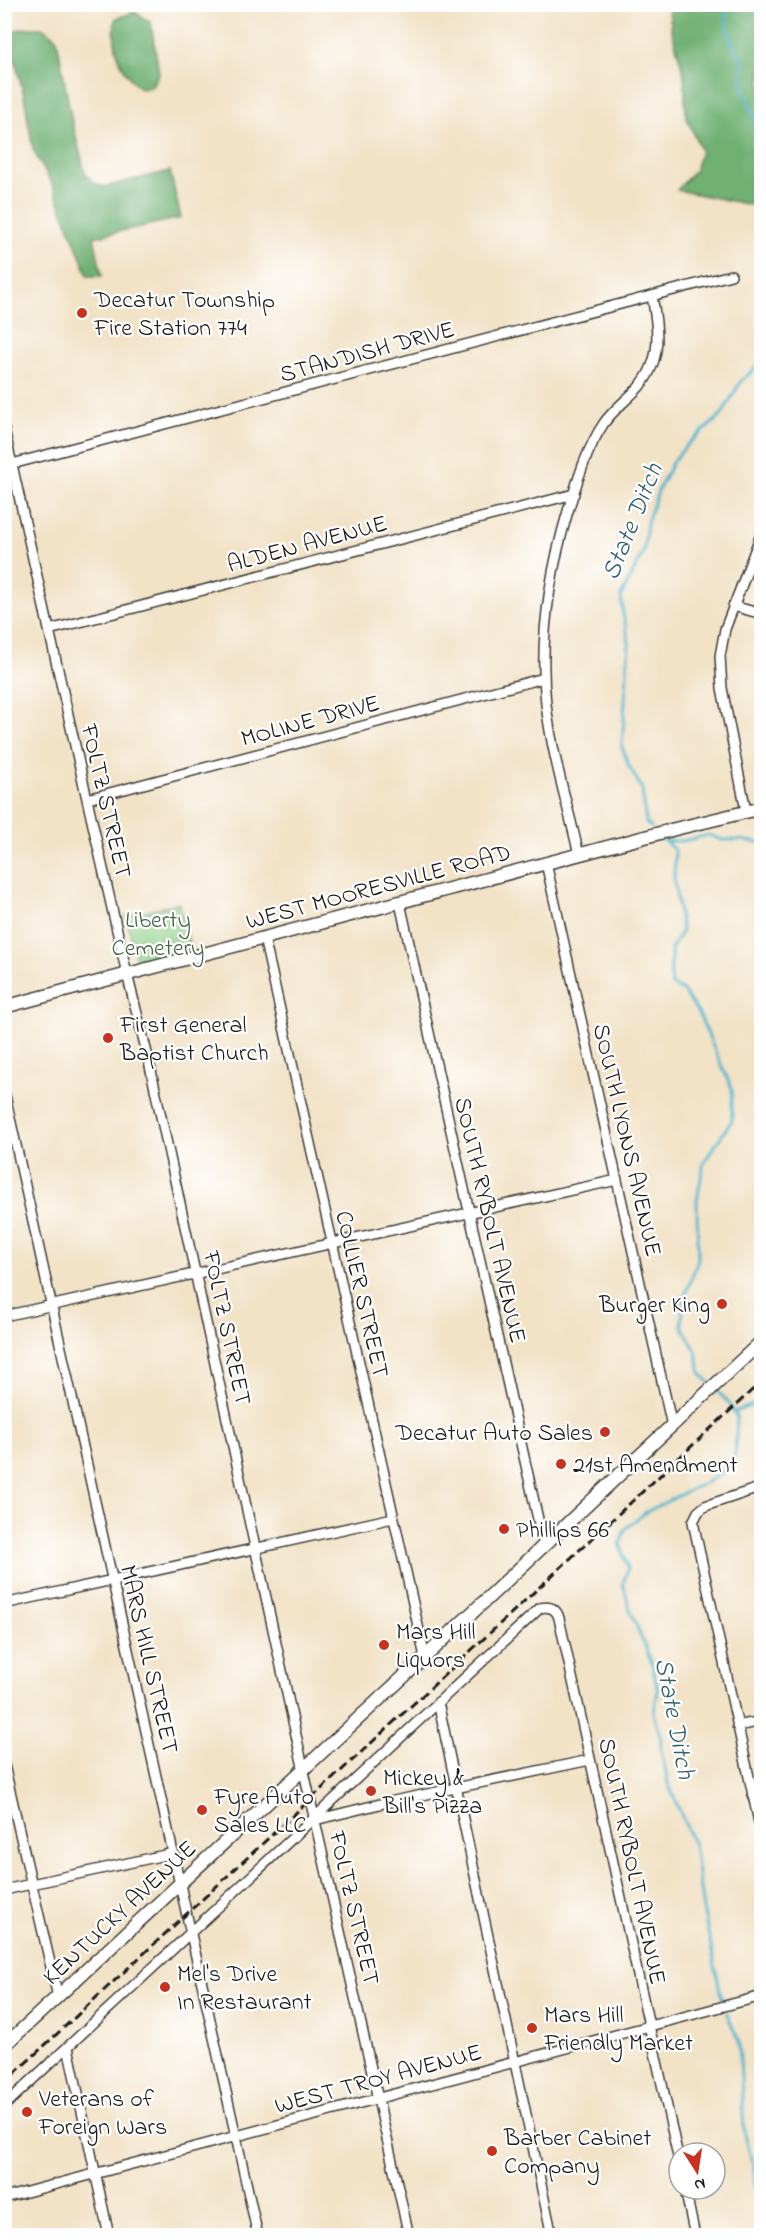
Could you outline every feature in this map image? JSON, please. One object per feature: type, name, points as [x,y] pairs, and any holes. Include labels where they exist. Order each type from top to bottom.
[{"type":"main road","name":"WEST MOORESVILLE ROAD","points":[[4,1007],[762,808]]},
{"type":"main road","name":"KENTUCKY AVENUE","points":[[4,2046],[425,1658],[762,1341]]},
{"type":"street","name":"STANDISH DRIVE","points":[[12,464],[731,275]]},
{"type":"street","points":[[579,855],[549,723],[544,678],[546,625],[560,539],[574,494],[599,432],[606,421],[640,387],[653,364],[658,338],[652,296]]},
{"type":"street","name":"FOLTZ STREET","points":[[4,429],[127,974],[148,1057],[408,2235]]},
{"type":"street","name":"ALDEN AVENUE","points":[[49,630],[574,494]]},
{"type":"street","points":[[746,811],[721,675],[722,643],[762,532]]},
{"type":"street","points":[[734,606],[762,614]]},
{"type":"street","name":"MOLINE DRIVE","points":[[87,799],[544,678]]},
{"type":"street","name":"SOUTH LYONS AVENUE","points":[[546,864],[672,1426]]},
{"type":"street","name":"SOUTH RYBOLT AVENUE","points":[[400,903],[544,1546]]},
{"type":"street","name":"COLLIER STREET","points":[[264,938],[425,1658]]},
{"type":"street","name":"MARS HILL STREET","points":[[4,1091],[258,2235]]},
{"type":"street","points":[[4,1316],[617,1180]]},
{"type":"street","points":[[762,1487],[705,1506],[698,1512],[693,1522],[762,1836]]},
{"type":"street","points":[[4,1604],[393,1518]]},
{"type":"street","name":"SOUTH RYBOLT AVENUE","points":[[438,1702],[540,1608],[550,1608],[557,1613],[674,2141]]},
{"type":"street","points":[[438,1702],[552,2235]]},
{"type":"street","points":[[4,2106],[438,1702]]},
{"type":"street","points":[[737,1726],[762,1721]]},
{"type":"street","points":[[315,1818],[590,1760]]},
{"type":"street","points":[[4,1765],[58,1997]]},
{"type":"street","points":[[4,1890],[174,1853]]},
{"type":"street","name":"WEST TROY AVENUE","points":[[4,2198],[762,1996]]},
{"type":"street","points":[[68,2047],[109,2235]]},
{"type":"street","points":[[688,2201],[695,2235]]},
{"type":"green space","points":[[668,5],[761,5],[761,207],[677,190],[695,170],[701,151],[686,116],[684,75],[672,31]]},
{"type":"green space","points":[[134,12],[151,23],[159,73],[151,87],[141,89],[122,66],[116,49],[114,29],[115,19]]},
{"type":"green space","points":[[44,28],[57,39],[71,117],[85,173],[94,183],[104,187],[170,171],[181,218],[94,237],[102,276],[88,276],[52,184],[33,150],[15,60],[4,53],[5,32]]},
{"type":"green space","name":"Liberty Cemetery","points":[[179,903],[191,950],[137,963],[126,916]]},
{"type":"waterway","name":"State Ditch","points":[[728,4],[727,28],[735,49],[744,62],[741,84],[762,134]]},
{"type":"waterway","name":"State Ditch","points":[[651,827],[646,823],[642,789],[629,766],[622,747],[629,642],[621,596],[644,551],[647,522],[658,491],[673,461],[689,443],[721,416],[741,381],[762,362]]},
{"type":"waterway","points":[[667,841],[683,841],[709,835],[722,840],[762,843]]},
{"type":"waterway","name":"State Ditch","points":[[664,840],[675,851],[674,879],[682,931],[671,949],[672,985],[683,991],[699,1014],[732,1089],[732,1120],[704,1162],[697,1200],[698,1260],[683,1301],[682,1326],[696,1351],[701,1374],[711,1384]]},
{"type":"waterway","name":"State Ditch","points":[[715,1389],[729,1403],[737,1418],[735,1454],[729,1467],[714,1478],[646,1512],[625,1529],[620,1544],[628,1568],[623,1583],[630,1610],[651,1661],[658,1690],[654,1712],[668,1783],[694,1845],[703,1909],[722,1999]]},
{"type":"waterway","points":[[734,1412],[762,1398]]},
{"type":"waterway","name":"State Ditch","points":[[726,2012],[739,2041],[744,2131],[753,2165],[756,2197],[762,2207]]},
{"type":"railway","points":[[4,2083],[762,1381]]},
{"type":"place","name":"Decatur Township Fire Station 774","points":[[82,313]]},
{"type":"place","name":"First General Baptist Church","points":[[108,1038]]},
{"type":"place","name":"Burger King","points":[[722,1304]]},
{"type":"place","name":"Decatur Auto Sales","points":[[605,1432]]},
{"type":"place","name":"21st Amendment","points":[[561,1464]]},
{"type":"place","name":"Phillips 66","points":[[504,1529]]},
{"type":"place","name":"Mars Hill Liquors","points":[[384,1645]]},
{"type":"place","name":"Mickey & Bill's Pizza","points":[[371,1791]]},
{"type":"place","name":"Fyre Auto Sales LLC","points":[[202,1810]]},
{"type":"place","name":"Mel's Drive In Restaurant","points":[[165,1987]]},
{"type":"place","name":"Mars Hill Friendly Market","points":[[532,2028]]},
{"type":"place","name":"Veterans of Foreign Wars","points":[[27,2112]]},
{"type":"place","name":"Barber Cabinet Company","points":[[492,2151]]}]
